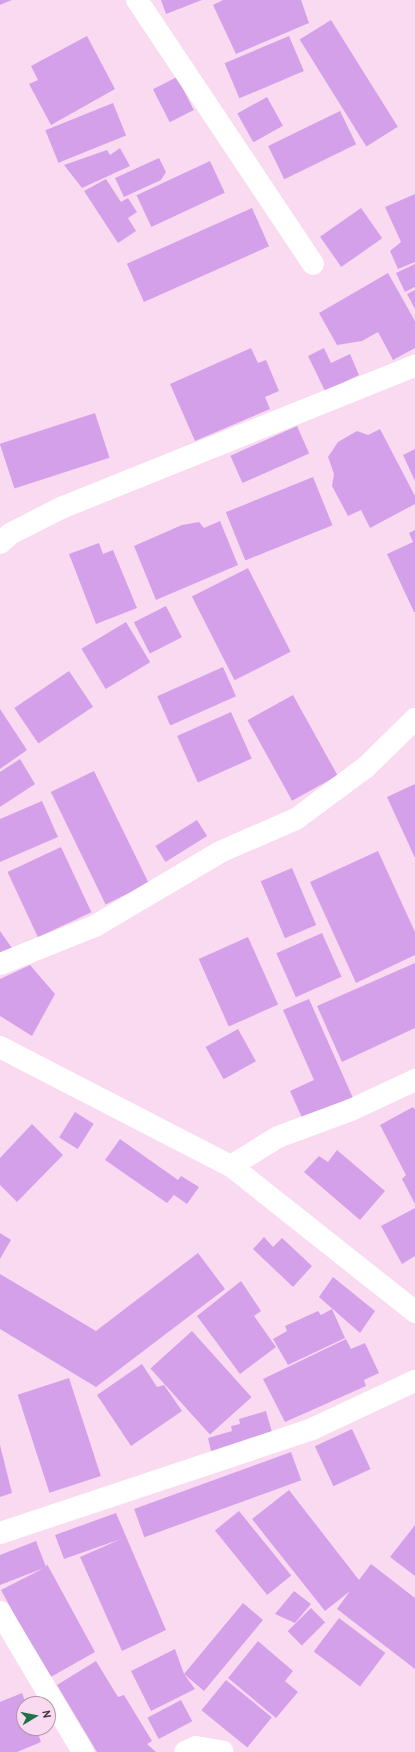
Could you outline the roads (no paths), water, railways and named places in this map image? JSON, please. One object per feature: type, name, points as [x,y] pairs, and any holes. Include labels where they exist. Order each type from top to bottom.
[{"type":"street","points":[[138,0],[313,264]]},
{"type":"street","points":[[0,543],[10,534],[62,508],[415,366]]},
{"type":"street","points":[[0,964],[95,926],[220,852],[296,819],[366,767],[415,719]]},
{"type":"street","points":[[0,1047],[231,1166],[415,1312]]},
{"type":"street","points":[[231,1166],[278,1137],[350,1110],[415,1080]]},
{"type":"street","points":[[0,1533],[312,1429],[415,1381]]},
{"type":"street","points":[[0,1612],[84,1752]]},
{"type":"street","points":[[185,1752],[196,1747],[223,1752]]}]
